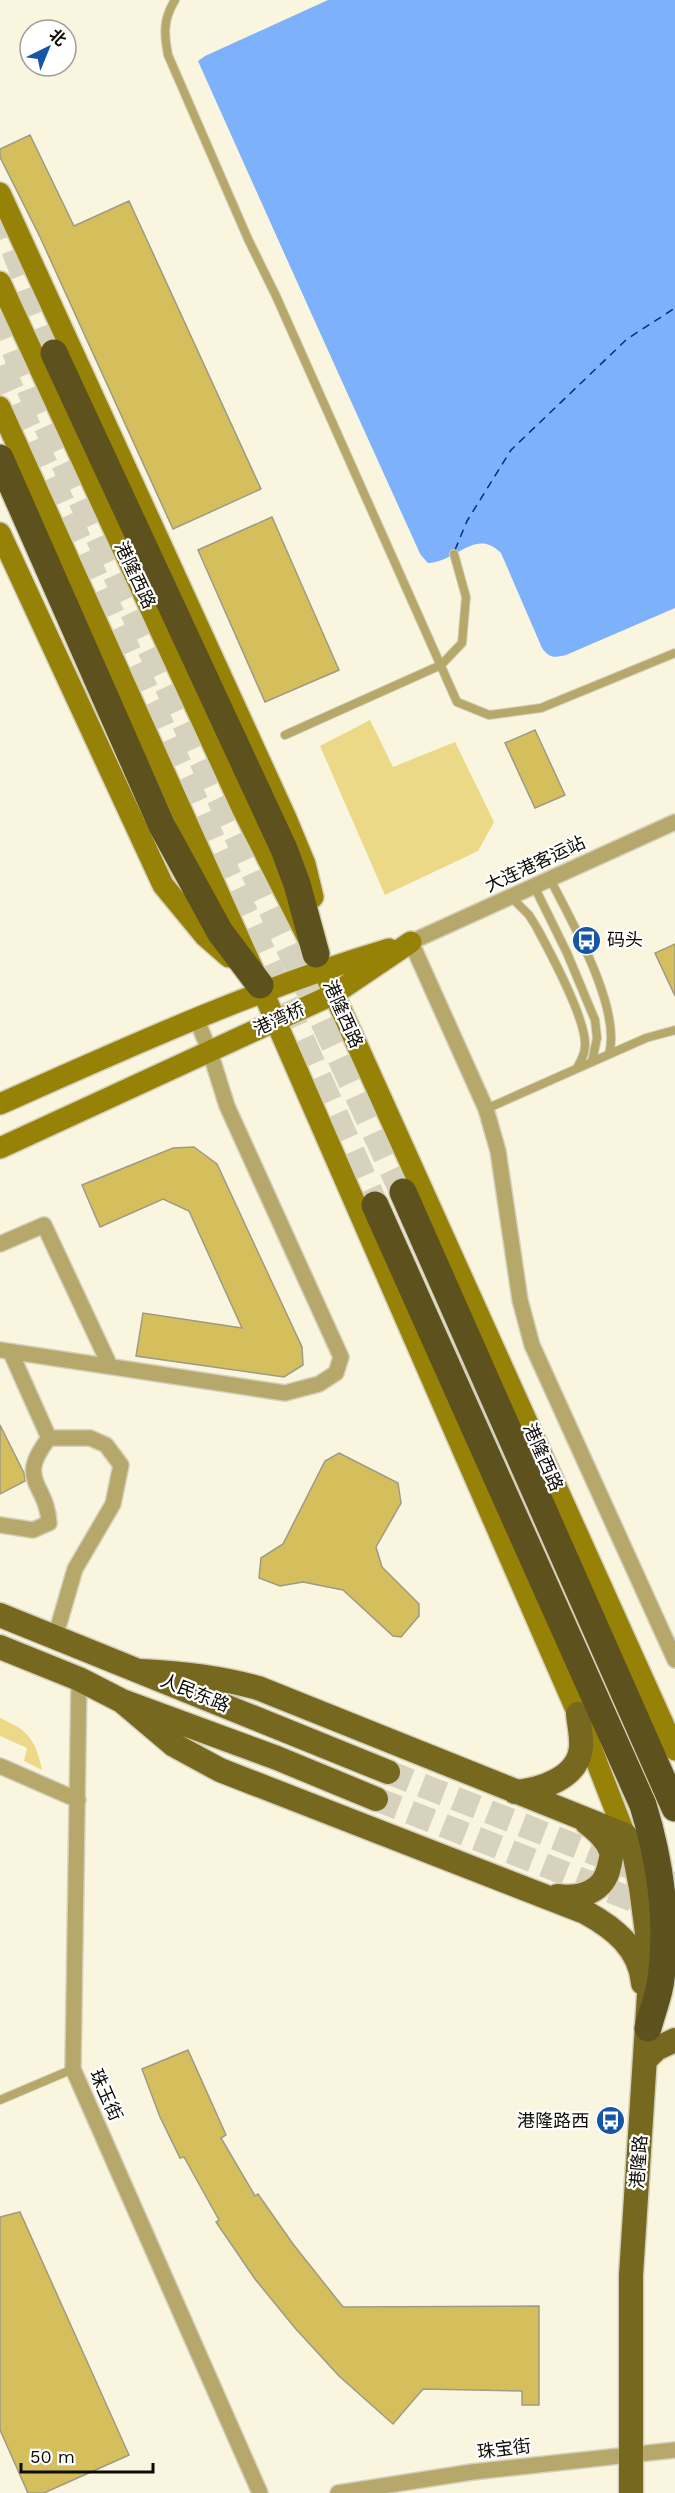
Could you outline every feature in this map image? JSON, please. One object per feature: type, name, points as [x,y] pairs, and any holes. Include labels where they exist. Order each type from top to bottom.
[{"type":"highway","points":[[54,353],[284,849],[297,884],[319,961]]},
{"type":"highway","points":[[0,458],[162,826],[220,932],[262,989]]},
{"type":"highway","points":[[403,1192],[675,1808]]},
{"type":"highway","points":[[375,1205],[643,1805],[655,1845],[662,1891],[661,1980],[648,2028]]},
{"type":"main road","points":[[0,193],[286,818],[305,864],[316,910],[319,961]]},
{"type":"main road","name":"港隆西路","points":[[0,282],[243,810],[319,961],[675,1750]]},
{"type":"main road","points":[[0,407],[262,989],[578,1714],[625,1835]]},
{"type":"main road","points":[[0,533],[163,885],[205,936],[262,989]]},
{"type":"main road","name":"港湾桥","points":[[0,1104],[262,989],[319,961],[411,942]]},
{"type":"main road","name":"港湾桥","points":[[0,1148],[334,994],[411,942]]},
{"type":"main road","name":"人民东路","points":[[0,1615],[388,1772]]},
{"type":"main road","points":[[0,1647],[79,1679],[122,1701],[174,1745],[220,1770],[585,1911],[608,1924],[625,1940],[636,1957],[643,1976],[648,2028]]},
{"type":"main road","points":[[141,1671],[196,1674],[258,1688],[625,1835]]},
{"type":"main road","name":"人民东路","points":[[122,1701],[277,1758],[376,1799]]},
{"type":"main road","points":[[514,1792],[547,1786],[574,1766],[581,1748],[578,1714]]},
{"type":"main road","points":[[534,1892],[564,1897],[586,1895],[600,1886],[608,1871],[611,1854],[602,1835],[580,1818]]},
{"type":"main road","name":"港隆路","points":[[625,1835],[633,1847],[651,1963],[631,2275],[631,2493]]},
{"type":"main road","points":[[646,2059],[656,2049],[675,2040]]},
{"type":"street","name":"大连港客运站","points":[[411,942],[675,822]]},
{"type":"street","points":[[411,942],[486,1108],[498,1151],[520,1300],[532,1345],[675,1660]]},
{"type":"street","points":[[6,1351],[285,1393],[319,1384],[336,1373],[341,1357],[227,1106],[196,1018]]},
{"type":"street","points":[[0,1244],[44,1225],[110,1366]]},
{"type":"street","points":[[6,1351],[49,1438]]},
{"type":"street","points":[[0,1525],[33,1530],[49,1523],[48,1512],[33,1478],[35,1456],[49,1438]]},
{"type":"street","points":[[49,1438],[90,1438],[106,1445],[121,1465],[113,1504],[75,1569],[59,1624]]},
{"type":"street","name":"珠玉街","points":[[79,1679],[73,2069],[260,2493]]},
{"type":"street","points":[[0,1766],[78,1800]]},
{"type":"street","name":"珠宝街","points":[[338,2493],[472,2472],[675,2450]]},
{"type":"lane","points":[[175,0],[168,11],[164,32],[168,55],[248,239],[276,296],[457,702],[489,715],[541,708],[675,653]]},
{"type":"lane","points":[[285,735],[441,665],[462,643],[466,597],[454,554]]},
{"type":"lane","points":[[550,879],[582,946],[608,1010],[612,1030],[609,1054]]},
{"type":"lane","points":[[534,886],[556,928],[595,1020],[597,1038],[592,1062]]},
{"type":"lane","points":[[511,897],[529,915],[537,928],[578,1015],[584,1033],[585,1046],[577,1068]]},
{"type":"lane","points":[[486,1108],[645,1038],[675,1030]]},
{"type":"lane","points":[[0,2100],[73,2069]]},
{"type":"shaded area","points":[[370,720],[393,767],[455,742],[494,822],[478,851],[385,895],[320,746]]},
{"type":"shaded area","points":[[0,1718],[18,1727],[29,1737],[37,1751],[42,1770],[24,1761],[27,1748],[0,1736]]},
{"type":"water","points":[[328,0],[675,0],[675,608],[566,655],[552,656],[542,648],[501,553],[492,546],[483,543],[474,544],[448,557],[428,563],[418,552],[198,61]]},
{"type":"pier","points":[[199,66],[422,558],[419,560],[197,68]]},
{"type":"building","points":[[30,135],[74,226],[129,201],[261,489],[173,529],[40,237],[0,157],[0,149]]},
{"type":"building","points":[[272,517],[339,670],[265,702],[198,550]]},
{"type":"building","points":[[535,730],[565,795],[535,808],[505,743]]},
{"type":"building","points":[[675,944],[675,996],[655,953]]},
{"type":"building","points":[[194,1147],[217,1164],[302,1347],[303,1365],[284,1377],[136,1356],[143,1313],[242,1328],[189,1211],[163,1199],[100,1227],[82,1185],[173,1148]]},
{"type":"building","points":[[0,1425],[24,1473],[25,1481],[0,1494]]},
{"type":"building","points":[[339,1453],[398,1483],[401,1503],[376,1547],[382,1567],[419,1604],[419,1616],[401,1637],[393,1636],[343,1590],[303,1582],[280,1586],[259,1578],[261,1558],[283,1544],[325,1461]]},
{"type":"building","points":[[188,2050],[226,2135],[221,2138],[255,2196],[258,2194],[293,2244],[343,2307],[539,2306],[539,2405],[522,2405],[522,2391],[423,2389],[393,2424],[339,2376],[295,2328],[255,2279],[216,2222],[219,2220],[184,2157],[180,2158],[160,2117],[142,2069]]},
{"type":"building","points":[[20,2212],[129,2455],[44,2493],[28,2493],[0,2430],[0,2217]]},
{"type":"ferry route","points":[[455,550],[467,521],[511,450],[627,339],[675,308]]},
{"type":"tunnel","points":[[0,211],[54,353]]},
{"type":"tunnel","points":[[0,312],[31,391],[403,1192]]},
{"type":"tunnel","points":[[0,366],[375,1205]]},
{"type":"tunnel","points":[[388,1772],[675,1885]]},
{"type":"tunnel","points":[[376,1799],[661,1911]]},
{"type":"place","name":"码头","points":[[586,940]]},
{"type":"place","name":"港隆路西","points":[[610,2121]]}]
